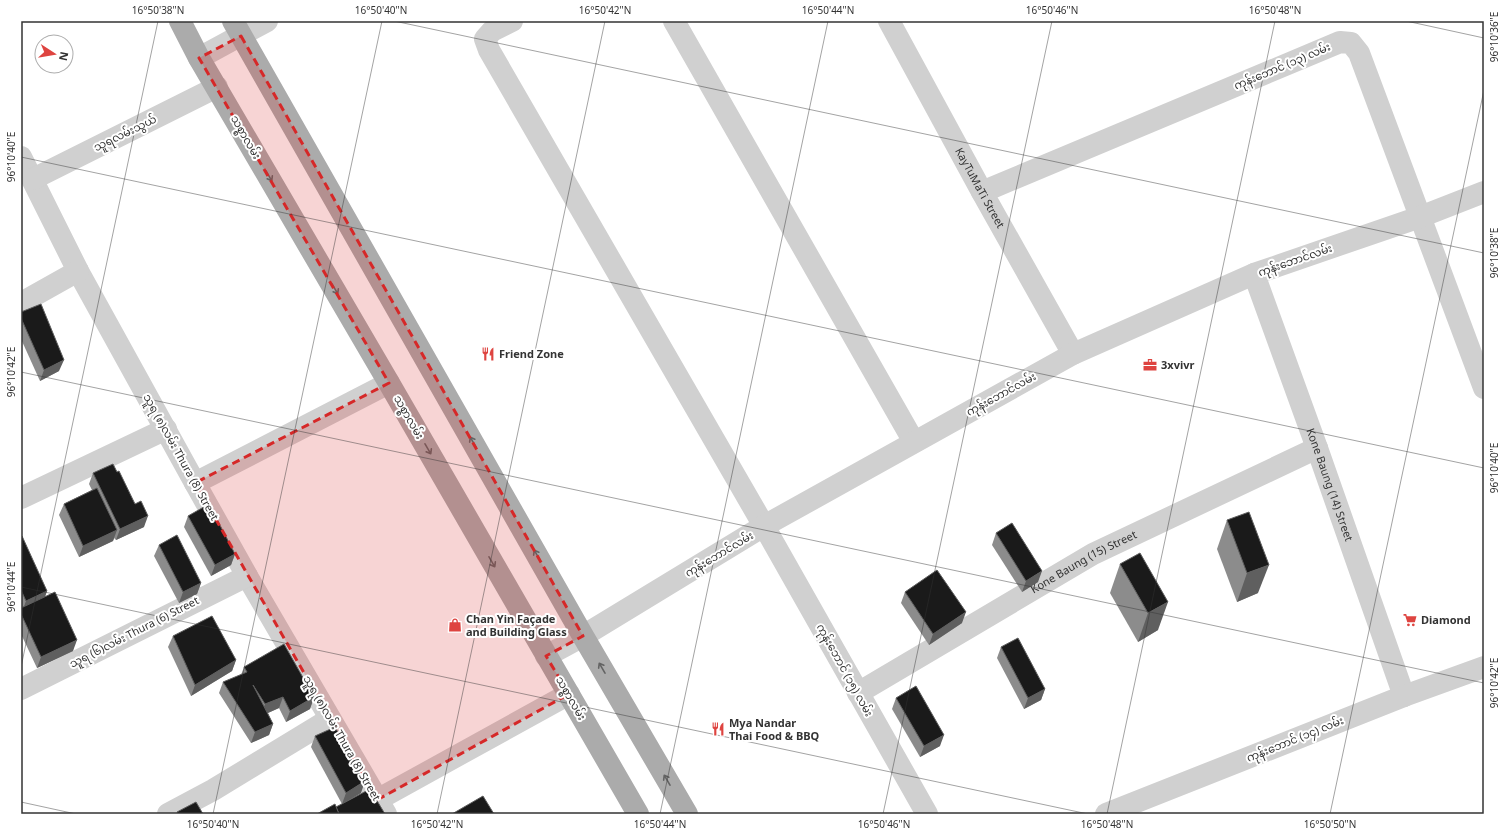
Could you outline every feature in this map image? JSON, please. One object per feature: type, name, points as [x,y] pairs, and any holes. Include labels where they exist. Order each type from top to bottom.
[{"type":"main road","name":"သစ္စာလမ်း","points":[[180,21],[199,58],[390,383],[638,814]]},
{"type":"main road","points":[[237,28],[583,636],[687,814]]},
{"type":"street","points":[[199,58],[237,28],[267,21]]},
{"type":"street","name":"ကုန်းဘောင် (၁၅) လမ်း","points":[[512,21],[492,31],[485,39],[489,50],[764,526],[927,814]]},
{"type":"street","points":[[674,21],[914,442]]},
{"type":"street","name":"KayTuMaTi Street","points":[[889,21],[982,192],[1073,354]]},
{"type":"street","name":"ကုန်းဘောင် (၁၃) လမ်း","points":[[982,192],[1340,42],[1351,43],[1359,53],[1484,388]]},
{"type":"street","name":"သူရလမ်းသွယ်","points":[[33,179],[217,87]]},
{"type":"street","name":"သူရ (၈)လမ်း Thura (8) Street","points":[[21,157],[78,271],[195,483],[247,576],[382,807]]},
{"type":"street","name":"ကုန်းဘောင်လမ်း","points":[[546,656],[583,636],[764,526],[1073,354],[1254,274],[1420,217],[1484,192]]},
{"type":"street","points":[[21,303],[78,271]]},
{"type":"street","name":"Kone Baung (14) Street","points":[[1254,274],[1404,696]]},
{"type":"street","points":[[195,483],[390,383]]},
{"type":"street","points":[[21,498],[166,429]]},
{"type":"street","name":"Kone Baung (15) Street","points":[[858,693],[1093,554],[1317,448]]},
{"type":"street","name":"သူရ (၆)လမ်း Thura (6) Street","points":[[21,688],[247,576]]},
{"type":"street","name":"ကုန်းဘောင် (၁၄) လမ်း","points":[[1106,814],[1404,696],[1484,667]]},
{"type":"street","points":[[382,807],[569,694]]},
{"type":"street","points":[[168,814],[213,790],[330,719]]},
{"type":"highlighted area","points":[[241,36],[583,636],[546,656],[569,694],[377,800],[195,483],[389,383],[199,58]]},
{"type":"building","points":[[41,304],[64,360],[44,370],[21,318],[21,312]]},
{"type":"building","points":[[113,464],[117,472],[119,471],[135,504],[141,501],[148,516],[120,529],[93,473]]},
{"type":"building","points":[[97,488],[117,530],[83,546],[64,504]]},
{"type":"building","points":[[209,504],[235,554],[215,565],[188,516]]},
{"type":"building","points":[[1249,512],[1269,565],[1247,573],[1227,520]]},
{"type":"building","points":[[1012,523],[1042,571],[1026,581],[996,533]]},
{"type":"building","points":[[177,535],[201,583],[183,592],[159,545]]},
{"type":"building","points":[[21,536],[47,591],[26,601],[21,590]]},
{"type":"building","points":[[1140,553],[1168,602],[1148,613],[1120,564]]},
{"type":"building","points":[[937,570],[966,612],[933,634],[905,592]]},
{"type":"building","points":[[55,592],[77,640],[41,657],[21,614],[21,608]]},
{"type":"building","points":[[212,616],[236,660],[195,685],[173,636]]},
{"type":"building","points":[[1018,638],[1045,689],[1028,698],[1001,647]]},
{"type":"building","points":[[284,644],[314,697],[290,711],[283,697],[265,704],[253,685],[273,724],[255,732],[223,682],[247,672],[244,667]]},
{"type":"building","points":[[916,686],[944,735],[924,746],[896,698]]},
{"type":"building","points":[[335,727],[365,781],[346,793],[315,736]]},
{"type":"building","points":[[370,789],[385,814],[339,814],[336,807]]},
{"type":"building","points":[[483,796],[494,814],[452,814]]},
{"type":"building","points":[[196,802],[203,814],[178,814],[177,812]]},
{"type":"building","points":[[335,804],[339,814],[317,814]]},
{"type":"place","name":"Friend Zone","points":[[488,354]]},
{"type":"place","name":"3xvivr","points":[[1150,365]]},
{"type":"place","name":"Diamond","points":[[1410,620]]},
{"type":"place","name":"Chan Yin Façade and Building Glass","points":[[455,625]]},
{"type":"place","name":"Mya Nandar Thai Food & BBQ","points":[[718,729]]}]
